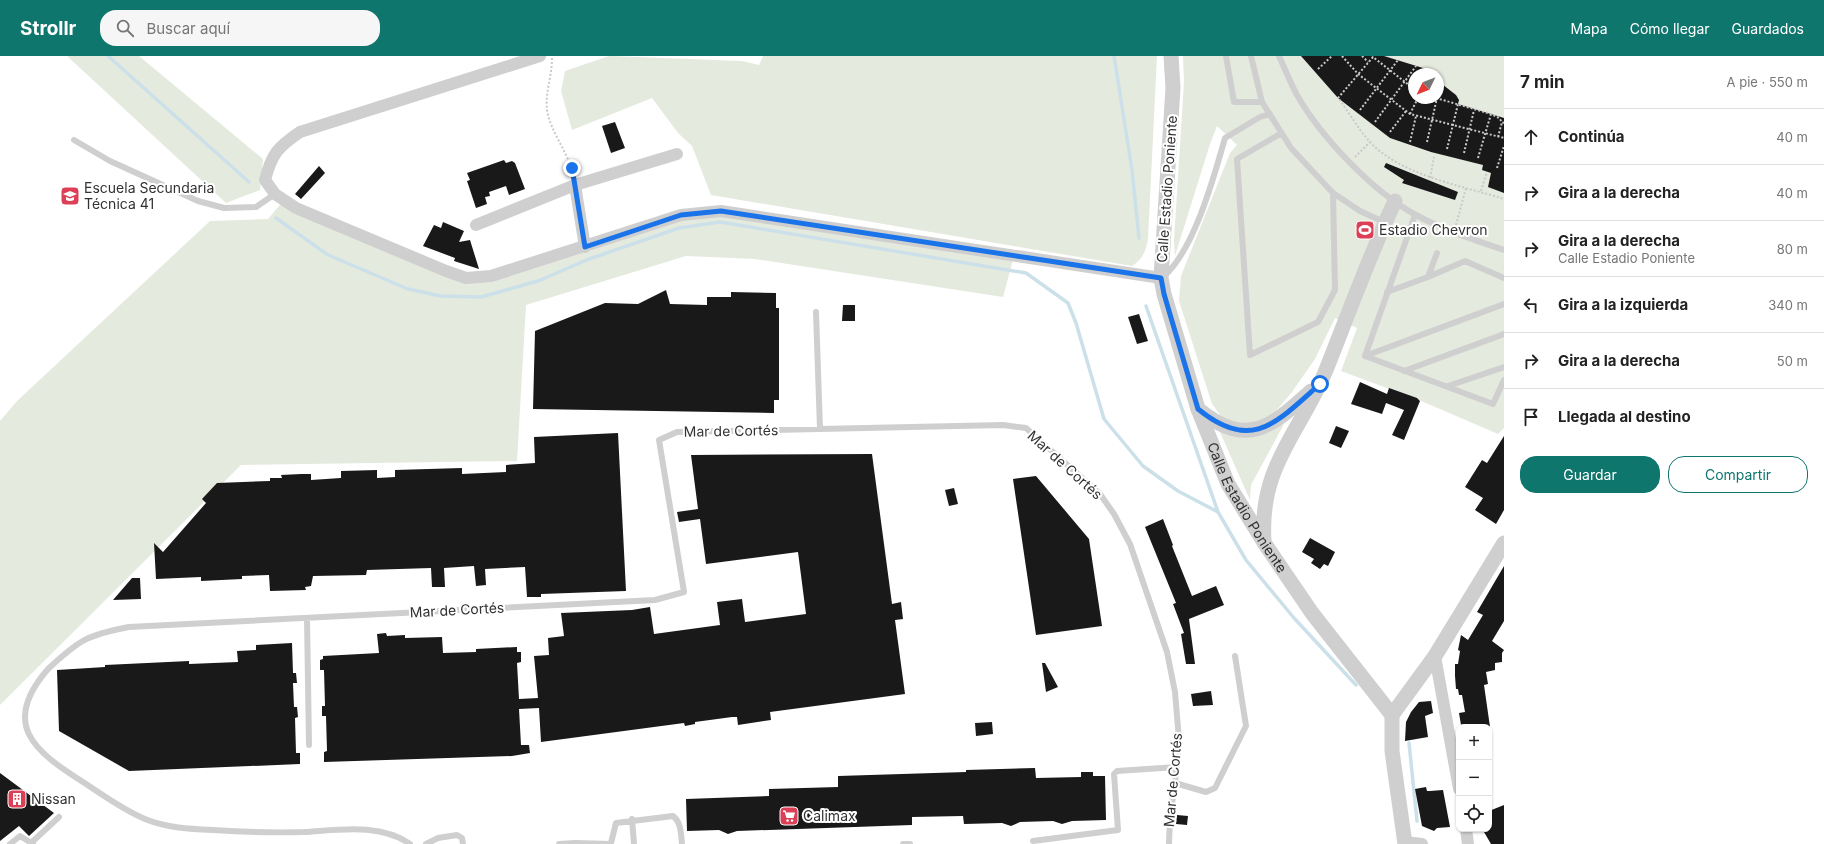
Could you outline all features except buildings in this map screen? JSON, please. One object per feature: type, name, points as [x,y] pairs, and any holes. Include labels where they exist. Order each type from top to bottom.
[{"type":"street","points":[[540,56],[300,132],[281,145],[270,162],[265,180],[275,194],[296,208],[466,278],[490,276],[585,247],[681,215],[721,211],[1161,278]]},
{"type":"street","name":"Calle Estadio Poniente","points":[[1171,56],[1173,88],[1161,278],[1164,294],[1198,409],[1228,484],[1265,544],[1312,614],[1392,715]]},
{"type":"street","points":[[476,225],[575,185],[677,154]]},
{"type":"street","points":[[575,185],[585,247]]},
{"type":"street","points":[[1265,544],[1263,518],[1267,491],[1280,455],[1320,384],[1384,222],[1395,201]]},
{"type":"street","points":[[1198,409],[1214,422],[1227,428],[1248,431],[1262,428],[1283,416],[1320,384]]},
{"type":"street","points":[[1422,844],[1405,843],[1392,751],[1392,715],[1434,656],[1504,543]]},
{"type":"street","points":[[1434,656],[1456,773]]},
{"type":"street","points":[[1466,832],[1468,844]]},
{"type":"lane","points":[[1226,56],[1234,102],[1262,102]]},
{"type":"lane","points":[[1251,56],[1262,102],[1280,134],[1312,172],[1334,193],[1360,211],[1384,222]]},
{"type":"lane","points":[[1279,56],[1297,95],[1314,121],[1365,179],[1415,215],[1454,232],[1504,250]]},
{"type":"lane","points":[[1161,278],[1173,268],[1180,258],[1209,193],[1225,138],[1270,114]]},
{"type":"lane","points":[[1280,134],[1237,159],[1250,355],[1318,322],[1335,290],[1334,193]]},
{"type":"lane","points":[[74,140],[110,161],[205,203],[224,208],[256,207],[275,194]]},
{"type":"lane","points":[[1365,356],[1415,215]]},
{"type":"lane","points":[[1428,277],[1437,253]]},
{"type":"lane","points":[[1387,292],[1428,277],[1465,261],[1504,278]]},
{"type":"lane","points":[[1365,356],[1504,304]]},
{"type":"lane","points":[[816,312],[820,429]]},
{"type":"lane","points":[[1404,371],[1504,334]]},
{"type":"lane","points":[[1365,356],[1493,404],[1504,380]]},
{"type":"lane","points":[[1448,386],[1504,367]]},
{"type":"lane","name":"Mar de Cortés","points":[[410,844],[392,834],[369,830],[264,833],[163,825],[145,819],[122,807],[53,763],[27,738],[21,727],[20,716],[23,703],[30,690],[42,675],[71,647],[82,640],[107,631],[129,627],[655,600],[684,592],[659,440],[678,432],[1003,425],[1026,428],[1100,494],[1114,514],[1130,544],[1168,652],[1175,692],[1178,732],[1169,844]]},
{"type":"lane","points":[[307,618],[309,745]]},
{"type":"lane","points":[[1175,783],[1206,792],[1215,788],[1246,726],[1235,656]]},
{"type":"lane","points":[[1033,841],[1118,830],[1114,774],[1117,771],[1176,767]]},
{"type":"lane","points":[[559,844],[611,844],[616,823],[632,819],[673,816],[677,819],[679,824],[682,844]]},
{"type":"lane","points":[[10,844],[20,836],[32,843],[59,817]]},
{"type":"lane","points":[[632,819],[634,844]]},
{"type":"lane","points":[[426,844],[444,837],[457,835],[462,838],[463,844]]},
{"type":"lane","points":[[903,844],[910,844]]},
{"type":"path","points":[[552,56],[552,72],[547,92],[547,111],[572,168],[575,185]]},
{"type":"path","points":[[1318,69],[1332,56]]},
{"type":"path","points":[[1342,56],[1358,74],[1410,114],[1504,138]]},
{"type":"path","points":[[1362,56],[1368,62]]},
{"type":"path","points":[[1408,85],[1373,57],[1338,98],[1370,142],[1402,165],[1430,178],[1504,200]]},
{"type":"path","points":[[1360,110],[1398,60]]},
{"type":"path","points":[[1375,122],[1416,66]]},
{"type":"path","points":[[1444,100],[1491,114],[1499,118],[1503,123],[1498,137]]},
{"type":"path","points":[[1410,114],[1415,104]]},
{"type":"path","points":[[1427,142],[1436,104]]},
{"type":"path","points":[[1448,149],[1452,125],[1458,104]]},
{"type":"path","points":[[1390,132],[1406,110]]},
{"type":"path","points":[[1464,153],[1474,110]]},
{"type":"path","points":[[1478,158],[1491,114]]},
{"type":"path","points":[[1410,142],[1416,115]]},
{"type":"path","points":[[1350,162],[1370,142]]},
{"type":"path","points":[[1497,168],[1504,146]]},
{"type":"path","points":[[1430,178],[1434,157]]},
{"type":"path","points":[[1481,192],[1487,172]]},
{"type":"path","points":[[1454,232],[1466,188]]},
{"type":"shaded area","points":[[67,56],[139,56],[263,159],[260,190],[226,203]]},
{"type":"shaded area","points":[[609,56],[742,61],[759,65],[763,56],[1157,56],[1148,239],[1145,251],[1139,261],[1132,266],[711,195],[692,146],[678,133],[652,98],[572,130],[561,91],[565,71]]},
{"type":"shaded area","name":"Estadio Chevron","points":[[1183,56],[1504,56],[1504,428],[1498,434],[1419,400],[1341,371],[1357,328],[1335,318],[1315,359],[1292,392],[1271,417],[1256,423],[1231,423],[1221,416],[1212,404],[1179,301],[1181,276],[1230,153],[1237,145],[1217,126],[1175,256],[1174,240],[1184,82]]},
{"type":"shaded area","points":[[284,200],[466,278],[681,215],[721,211],[1014,256],[1003,297],[755,259],[686,256],[526,305],[517,461],[241,465],[0,705],[0,421],[17,401],[210,221],[268,219]]},
{"type":"shaded area","points":[[1284,424],[1251,485],[1250,500],[1219,430],[1255,435]]},
{"type":"waterway","points":[[108,56],[249,182]]},
{"type":"waterway","points":[[1114,56],[1132,170],[1139,238]]},
{"type":"waterway","points":[[276,218],[328,255],[408,289],[441,296],[481,297],[538,281],[589,259],[679,228],[720,222],[1026,273],[1068,303],[1076,323],[1104,419],[1143,466],[1178,491],[1218,512],[1246,560],[1294,618],[1356,685]]},
{"type":"waterway","points":[[1146,306],[1218,512]]},
{"type":"waterway","points":[[1409,743],[1417,821]]},
{"type":"place","name":"Escuela Secundaria Técnica 41","points":[[70,196]]},
{"type":"place","name":"Estadio Chevron","points":[[1365,230]]},
{"type":"place","name":"Nissan","points":[[17,799]]},
{"type":"place","name":"Calimax","points":[[789,816]]},
{"type":"route","points":[[572,168],[585,247],[681,215],[721,211],[1161,278],[1164,294],[1198,409],[1214,422],[1227,428],[1248,431],[1262,428],[1283,416],[1320,384]]}]
